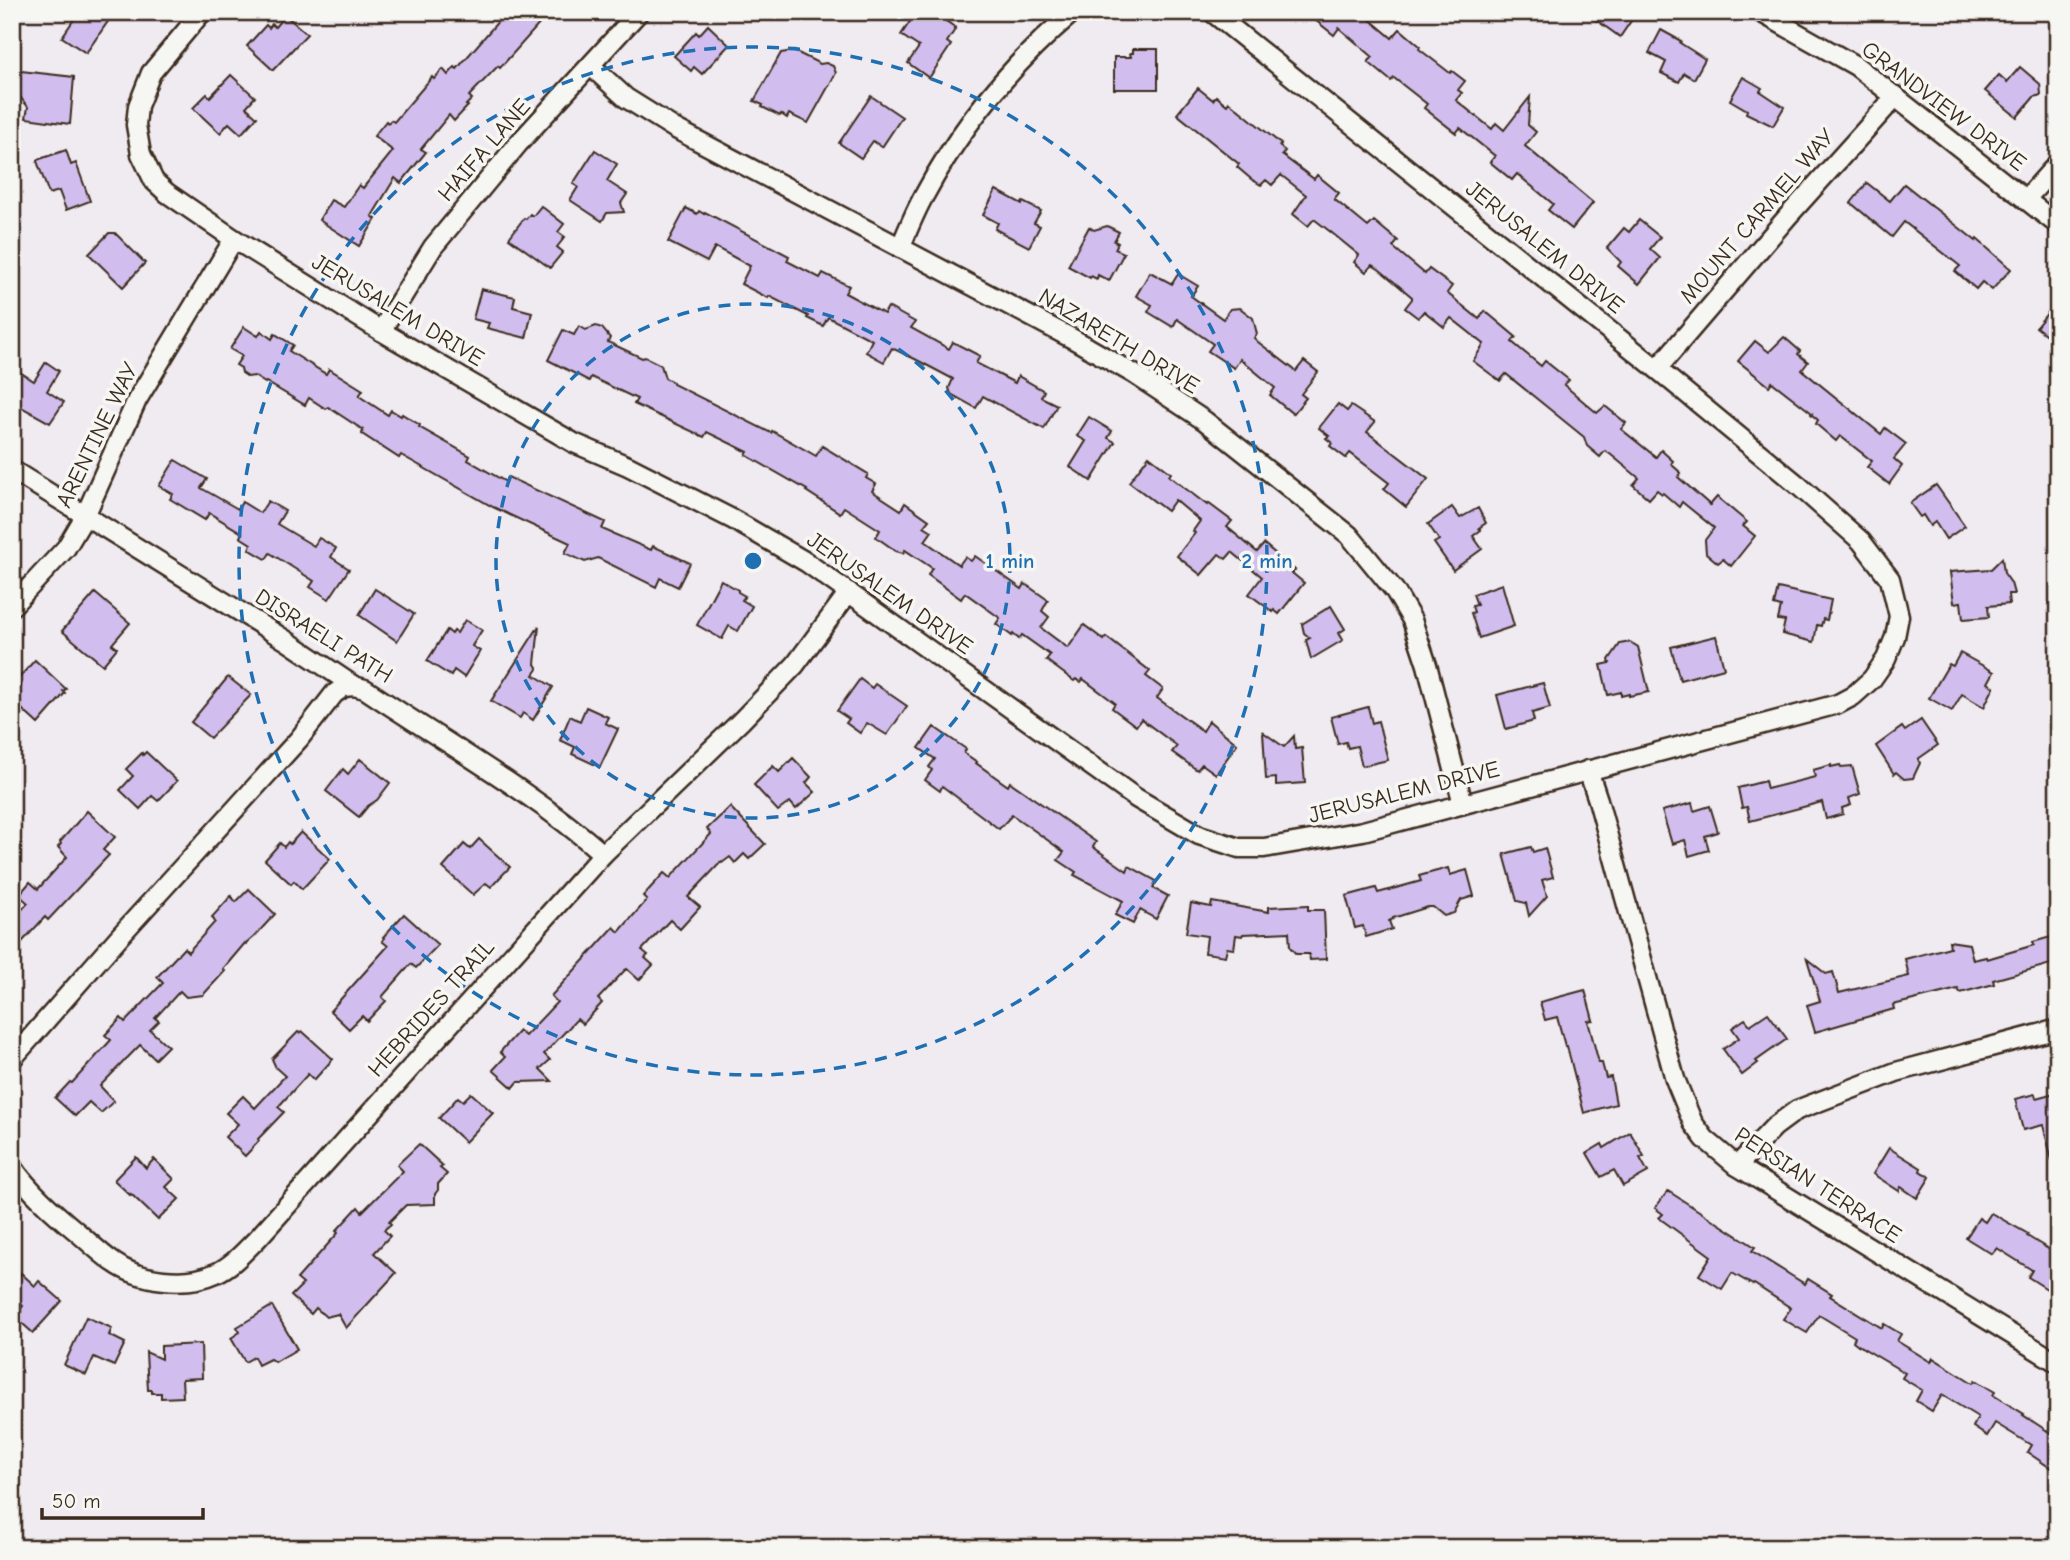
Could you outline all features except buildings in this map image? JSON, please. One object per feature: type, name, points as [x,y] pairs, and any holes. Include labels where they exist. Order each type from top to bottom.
[{"type":"street","name":"JERUSALEM DRIVE","points":[[202,12],[151,73],[138,106],[136,125],[141,154],[154,181],[167,193],[234,239],[382,331],[574,443],[628,466],[734,520],[806,562],[1136,798],[1199,835],[1239,848],[1264,848],[1363,831],[1838,704],[1853,696],[1872,679],[1886,659],[1895,637],[1899,616],[1890,579],[1861,541],[1657,369],[1212,12]]},
{"type":"street","name":"HAIFA LANE","points":[[382,331],[433,247],[518,144],[639,12]]},
{"type":"street","points":[[900,248],[925,194],[966,128],[1003,81],[1042,39],[1073,12]]},
{"type":"street","name":"GRANDVIEW DRIVE","points":[[1760,12],[1782,18],[1856,66],[2058,225]]},
{"type":"street","name":"NAZARETH DRIVE","points":[[591,66],[626,98],[674,128],[1075,340],[1134,374],[1205,421],[1349,535],[1395,591],[1412,620],[1427,665],[1463,804]]},
{"type":"street","name":"MOUNT CARMEL WAY","points":[[1657,369],[1789,215],[1896,96]]},
{"type":"street","points":[[2026,199],[2058,163]]},
{"type":"street","name":"ARENTINE WAY","points":[[12,606],[66,548],[85,516],[137,400],[234,239]]},
{"type":"street","name":"DISRAELI PATH","points":[[12,470],[487,767],[603,854]]},
{"type":"street","name":"HEBRIDES TRAIL","points":[[12,1166],[53,1212],[115,1264],[153,1279],[194,1280],[216,1273],[236,1260],[603,854],[795,665],[849,592]]},
{"type":"street","points":[[12,1059],[118,937],[299,739],[334,694],[344,687],[354,686]]},
{"type":"street","name":"PERSIAN TERRACE","points":[[1588,770],[1675,1080],[1693,1123],[1705,1139],[1737,1166],[2058,1363]]},
{"type":"street","points":[[1737,1166],[1774,1128],[1797,1110],[1896,1072],[2058,1030]]}]
